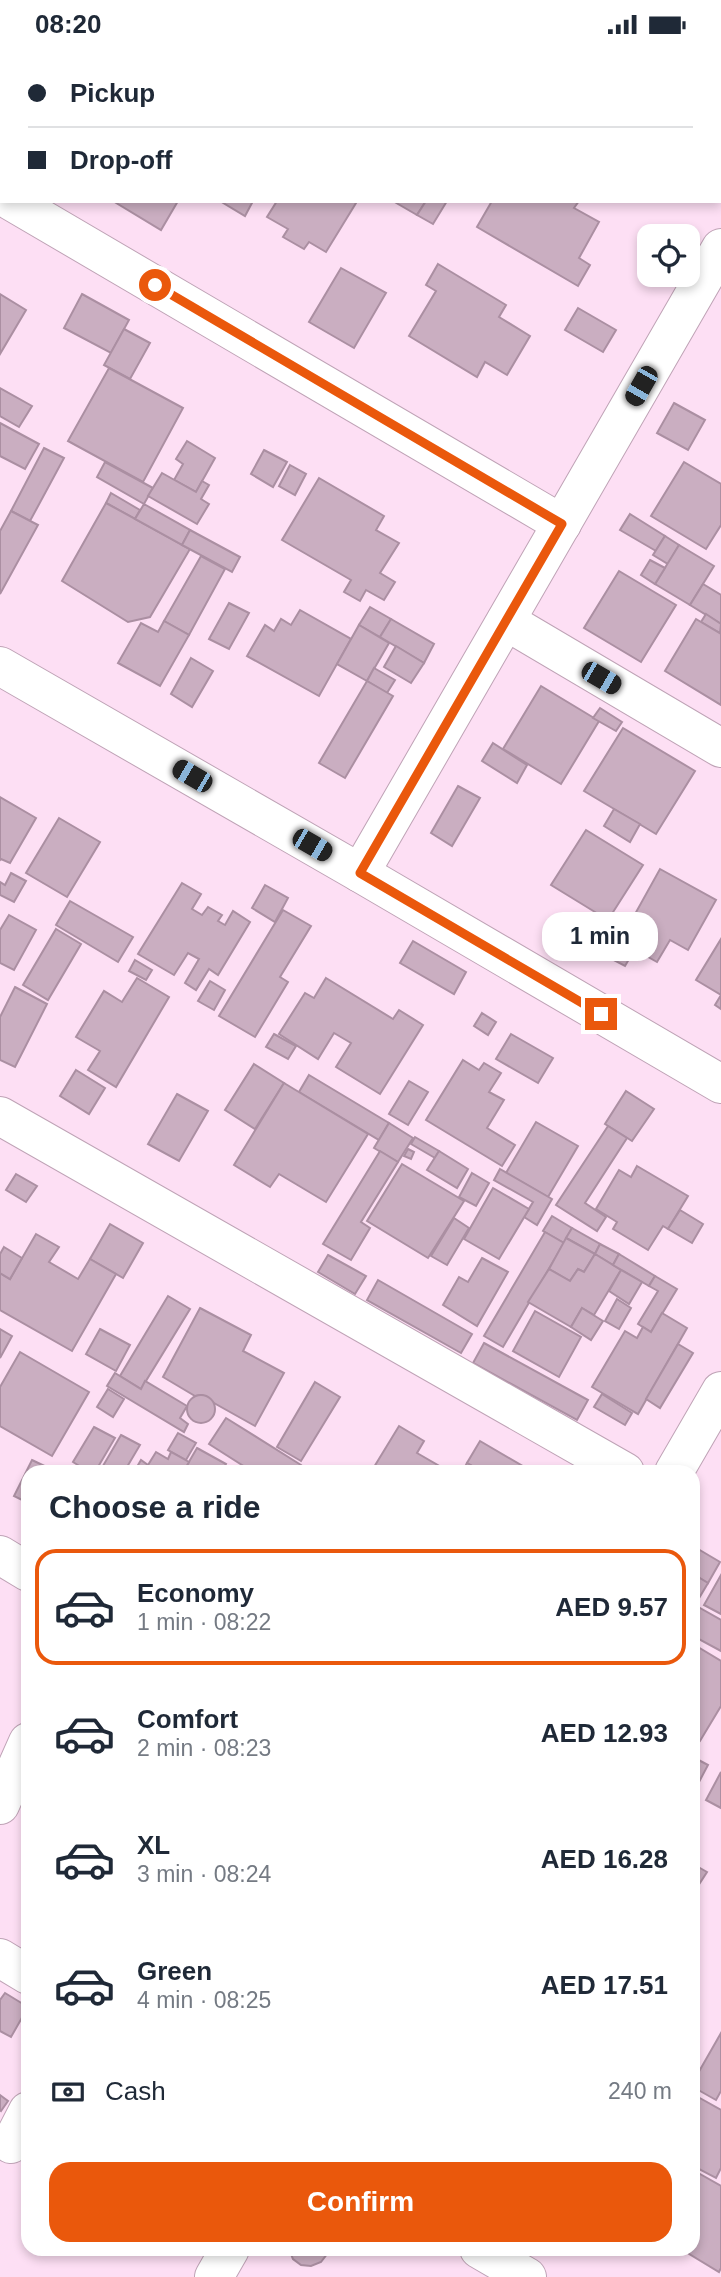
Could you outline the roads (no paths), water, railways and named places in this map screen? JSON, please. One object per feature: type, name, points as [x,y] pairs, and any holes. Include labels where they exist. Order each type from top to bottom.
[{"type":"street","points":[[14,203],[562,524]]},
{"type":"street","points":[[360,873],[721,248]]},
{"type":"street","points":[[506,621],[721,748]]},
{"type":"street","points":[[0,666],[721,1084]]},
{"type":"street","points":[[0,1116],[613,1465]]},
{"type":"street","points":[[678,1465],[721,1391]]},
{"type":"street","points":[[0,1555],[21,1568]]},
{"type":"street","points":[[0,1805],[21,1758]]},
{"type":"street","points":[[0,1958],[21,1971]]},
{"type":"street","points":[[214,2277],[226,2256]]},
{"type":"street","points":[[491,2256],[527,2277]]}]
